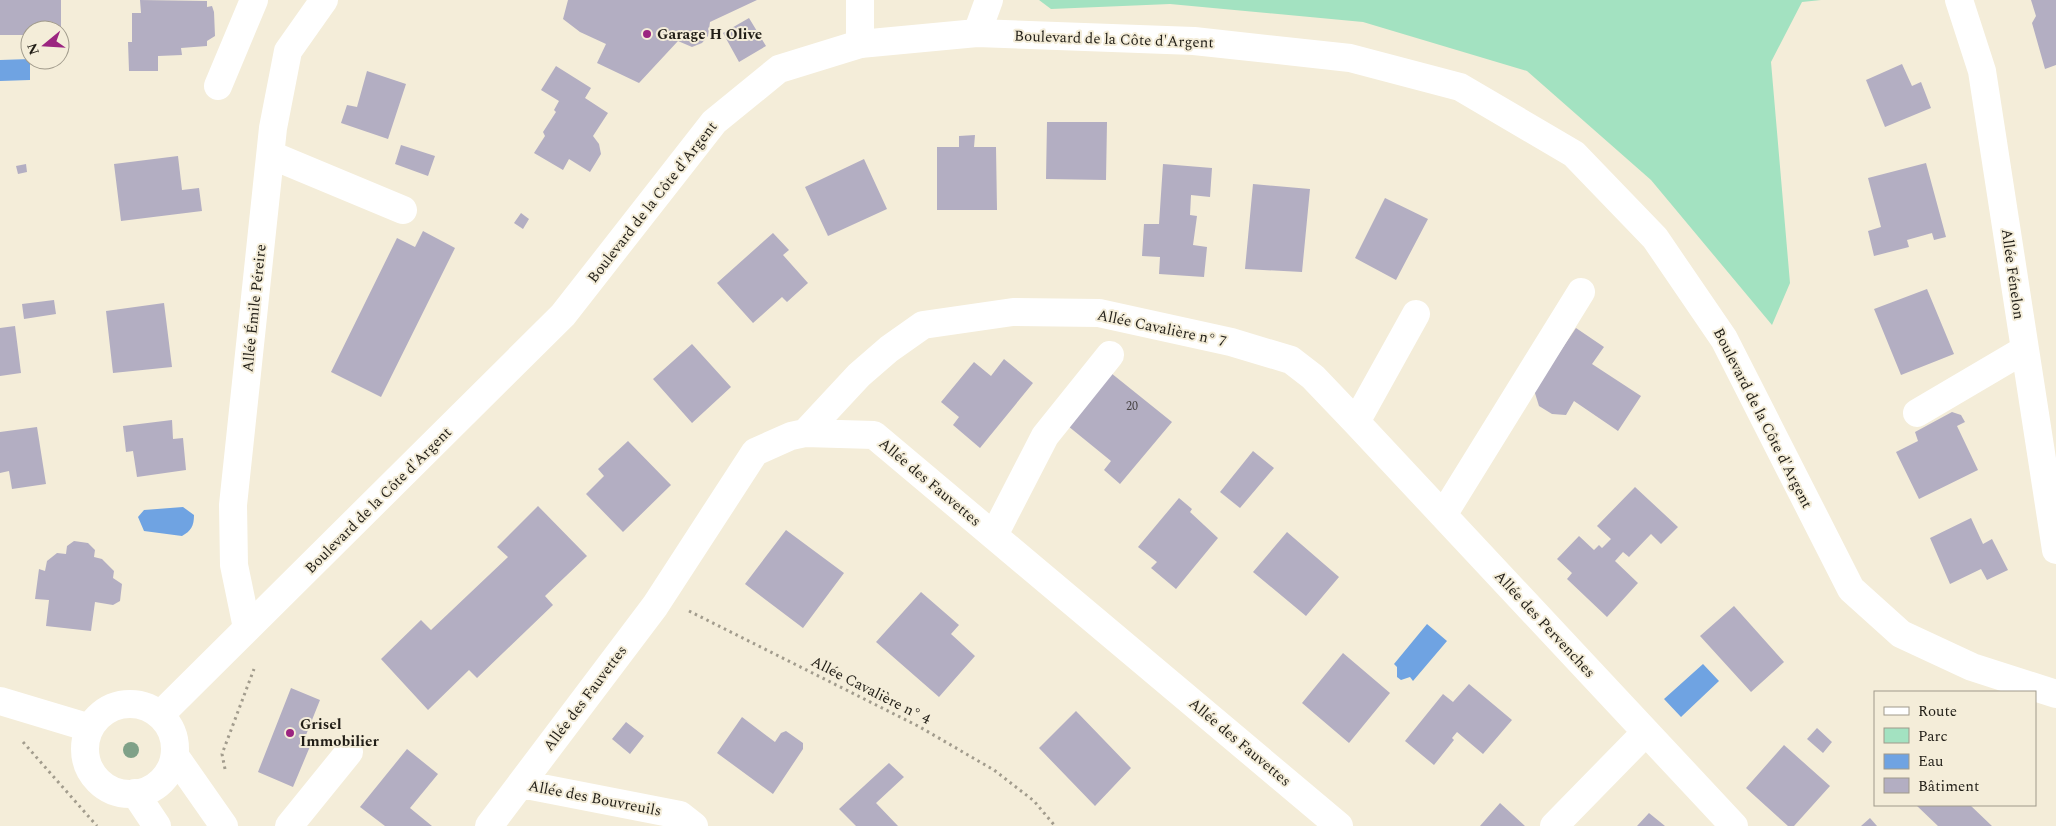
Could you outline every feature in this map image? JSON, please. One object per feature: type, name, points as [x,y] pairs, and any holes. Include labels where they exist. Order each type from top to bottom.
[{"type":"street","points":[[218,86],[254,0]]},
{"type":"street","name":"Allée Émile Péreire","points":[[247,628],[234,565],[233,505],[273,128],[288,51],[324,0]]},
{"type":"street","points":[[860,0],[860,44]]},
{"type":"street","points":[[977,33],[989,0]]},
{"type":"street","name":"Allée Fénelon","points":[[1959,0],[1982,71],[2056,550]]},
{"type":"street","name":"Boulevard de la Côte d'Argent","points":[[160,714],[193,684],[247,628],[563,315],[714,122],[779,69],[860,44],[977,33],[1194,40],[1350,58],[1460,87],[1574,154],[1655,238],[1724,339],[1851,589],[1901,634],[1972,667],[2056,694]]},
{"type":"street","points":[[270,155],[404,210]]},
{"type":"street","points":[[1443,515],[1581,292]]},
{"type":"street","name":"Allée Cavalière n° 7","points":[[805,433],[859,375],[889,349],[923,325],[1013,312],[1099,312],[1231,342],[1291,360],[1313,377],[1356,422]]},
{"type":"street","points":[[1356,422],[1416,314]]},
{"type":"street","points":[[1917,413],[2024,350]]},
{"type":"street","points":[[994,535],[1045,436],[1110,355]]},
{"type":"street","name":"Allée des Pervenches","points":[[1356,422],[1734,826]]},
{"type":"street","name":"Allée des Fauvettes","points":[[489,826],[662,597],[755,452],[791,436],[805,433],[874,435],[1339,826]]},
{"type":"street","points":[[0,701],[90,728]]},
{"type":"street","points":[[175,756],[170,770],[161,782],[149,790],[135,794],[121,793],[108,788],[97,780],[85,755],[86,741],[90,728],[98,717],[108,709],[121,704],[135,704],[148,707],[160,714],[172,734],[175,756],[224,826]]},
{"type":"street","points":[[1554,826],[1646,732]]},
{"type":"street","points":[[289,826],[348,752]]},
{"type":"street","name":"Allée des Bouvreuils","points":[[521,784],[680,815],[694,826]]},
{"type":"street","points":[[135,794],[157,826]]},
{"type":"path","name":"Allée Cavalière n° 4","points":[[662,597],[918,726],[994,770],[1034,801],[1055,826]]},
{"type":"path","points":[[227,778],[222,754],[254,667]]},
{"type":"path","points":[[18,737],[97,826]]},
{"type":"green space","points":[[1039,0],[1821,0],[1802,2],[1771,62],[1790,283],[1772,325],[1651,180],[1527,71],[1363,22],[1170,4],[1051,9]]},
{"type":"water","points":[[20,59],[20,70],[30,70],[30,80],[0,81],[0,60]]},
{"type":"water","points":[[183,507],[194,515],[191,528],[182,536],[144,531],[138,517],[144,510]]},
{"type":"water","points":[[1427,624],[1447,641],[1413,681],[1410,677],[1401,680],[1397,677],[1397,667],[1394,664]]},
{"type":"water","points":[[1703,664],[1719,681],[1681,717],[1664,699]]},
{"type":"building","points":[[0,0],[61,0],[61,20],[20,20],[20,35],[0,35]]},
{"type":"building","points":[[140,0],[207,1],[207,7],[212,6],[214,12],[215,36],[207,41],[207,46],[181,48],[182,55],[158,56],[158,71],[129,71],[128,42],[132,42],[132,13],[141,13]]},
{"type":"building","name":"Garage H Olive","points":[[568,0],[757,0],[710,22],[708,36],[702,43],[692,47],[678,41],[639,83],[597,63],[606,44],[580,32],[563,19]]},
{"type":"building","points":[[2031,0],[2056,0],[2056,65],[2045,69],[2032,23],[2036,16]]},
{"type":"building","points":[[749,18],[766,46],[739,62],[723,33]]},
{"type":"building","points":[[1902,64],[1912,86],[1921,82],[1931,108],[1885,127],[1866,80]]},
{"type":"building","points":[[556,66],[591,88],[585,98],[608,113],[593,136],[599,144],[601,154],[590,172],[569,159],[563,170],[534,153],[545,136],[543,132],[556,112],[554,110],[559,101],[541,90]]},
{"type":"building","points":[[367,71],[406,84],[388,139],[341,123],[347,105],[357,107]]},
{"type":"building","points":[[1047,122],[1107,122],[1106,180],[1046,179]]},
{"type":"building","points":[[975,135],[974,147],[996,147],[997,210],[937,210],[937,147],[959,147],[959,136]]},
{"type":"building","points":[[401,145],[435,156],[428,176],[395,164]]},
{"type":"building","points":[[178,156],[182,190],[199,188],[202,211],[121,221],[114,164]]},
{"type":"building","points":[[864,159],[887,209],[828,236],[805,187]]},
{"type":"building","points":[[1926,163],[1946,237],[1934,240],[1932,233],[1907,240],[1909,247],[1874,256],[1868,231],[1881,227],[1868,178]]},
{"type":"building","points":[[26,164],[27,172],[18,174],[16,166]]},
{"type":"building","points":[[1163,164],[1212,168],[1210,197],[1191,195],[1190,215],[1197,216],[1193,245],[1207,247],[1204,277],[1159,274],[1160,257],[1142,256],[1144,224],[1159,224]]},
{"type":"building","points":[[1253,184],[1310,189],[1302,272],[1245,269]]},
{"type":"building","points":[[1385,198],[1428,219],[1396,280],[1355,258]]},
{"type":"building","points":[[521,213],[529,219],[523,229],[514,223]]},
{"type":"building","points":[[423,231],[455,248],[381,397],[331,372],[397,238],[415,247]]},
{"type":"building","points":[[773,233],[789,250],[783,255],[808,283],[787,302],[782,297],[753,323],[717,283]]},
{"type":"building","points":[[1927,289],[1954,354],[1901,375],[1874,309]]},
{"type":"building","points":[[54,300],[56,314],[24,319],[22,304]]},
{"type":"building","points":[[164,303],[172,367],[113,373],[106,311]]},
{"type":"building","points":[[15,326],[21,373],[0,376],[0,328]]},
{"type":"building","points":[[1576,328],[1604,347],[1592,364],[1641,396],[1618,431],[1574,401],[1566,415],[1552,414],[1539,406],[1534,390]]},
{"type":"building","points":[[692,344],[731,387],[692,423],[653,379]]},
{"type":"building","points":[[1004,359],[1033,383],[980,448],[953,425],[959,417],[941,402],[974,362],[991,376]]},
{"type":"building","points":[[1111,373],[1172,422],[1120,484],[1104,470],[1111,461],[1068,426]]},
{"type":"building","points":[[1952,412],[1961,415],[1965,422],[1957,426],[1978,470],[1919,499],[1896,452],[1918,441],[1915,432]]},
{"type":"building","points":[[172,420],[173,439],[183,438],[186,470],[137,477],[133,451],[126,452],[123,426]]},
{"type":"building","points":[[37,427],[46,484],[12,489],[9,471],[0,473],[0,432]]},
{"type":"building","points":[[628,441],[671,485],[623,532],[586,494],[604,476],[598,469]]},
{"type":"building","points":[[1253,451],[1274,468],[1240,508],[1220,492]]},
{"type":"building","points":[[1635,487],[1678,527],[1661,544],[1651,534],[1629,557],[1623,552],[1615,561],[1638,583],[1607,617],[1567,579],[1572,573],[1557,559],[1579,536],[1594,550],[1599,545],[1602,548],[1611,539],[1597,526]]},
{"type":"building","points":[[1179,498],[1192,509],[1190,512],[1218,538],[1176,589],[1151,568],[1157,562],[1138,547]]},
{"type":"building","points":[[538,506],[587,556],[545,596],[553,605],[477,678],[469,670],[428,710],[381,659],[421,620],[431,630],[508,557],[497,547]]},
{"type":"building","points":[[1971,518],[1983,544],[1992,539],[2008,570],[1987,580],[1981,569],[1950,584],[1930,538]]},
{"type":"building","points":[[786,530],[844,573],[803,628],[745,584]]},
{"type":"building","points":[[1287,532],[1339,577],[1306,616],[1253,572]]},
{"type":"building","points":[[74,541],[88,543],[95,550],[94,557],[102,559],[114,571],[113,578],[122,584],[120,601],[113,605],[95,602],[91,631],[46,626],[49,600],[35,599],[39,569],[45,571],[47,561],[57,553],[66,554],[67,546]]},
{"type":"building","points":[[921,592],[959,625],[951,634],[975,656],[939,697],[876,642]]},
{"type":"building","points":[[1734,606],[1784,662],[1751,692],[1700,636]]},
{"type":"building","points":[[1343,653],[1390,693],[1349,743],[1302,703]]},
{"type":"building","points":[[1469,684],[1512,720],[1483,754],[1457,732],[1452,738],[1454,740],[1434,765],[1405,741],[1443,694],[1453,702]]},
{"type":"building","name":"Grisel Immobilier","points":[[291,688],[320,700],[304,740],[311,744],[293,787],[258,772]]},
{"type":"building","points":[[1076,711],[1131,768],[1095,806],[1039,748]]},
{"type":"building","points":[[742,717],[775,742],[781,733],[786,731],[803,743],[803,749],[773,794],[717,753]]},
{"type":"building","points":[[626,722],[644,736],[630,754],[612,739]]},
{"type":"building","points":[[1817,728],[1832,742],[1823,753],[1807,739]]},
{"type":"building","points":[[1784,745],[1830,786],[1794,826],[1788,826],[1746,788]]},
{"type":"building","points":[[407,749],[438,774],[410,808],[432,826],[385,826],[360,807]]},
{"type":"building","points":[[889,763],[904,777],[876,803],[898,826],[856,826],[839,809]]},
{"type":"building","points":[[1500,803],[1525,826],[1480,826]]},
{"type":"building","points":[[1917,806],[1971,806],[1992,826],[1938,826]]},
{"type":"building","points":[[1649,813],[1665,826],[1637,826]]},
{"type":"building","points":[[1870,818],[1877,826],[1861,826]]},
{"type":"place","name":"Garage H Olive","points":[[647,34]]},
{"type":"place","name":"Grisel Immobilier","points":[[290,733]]}]
